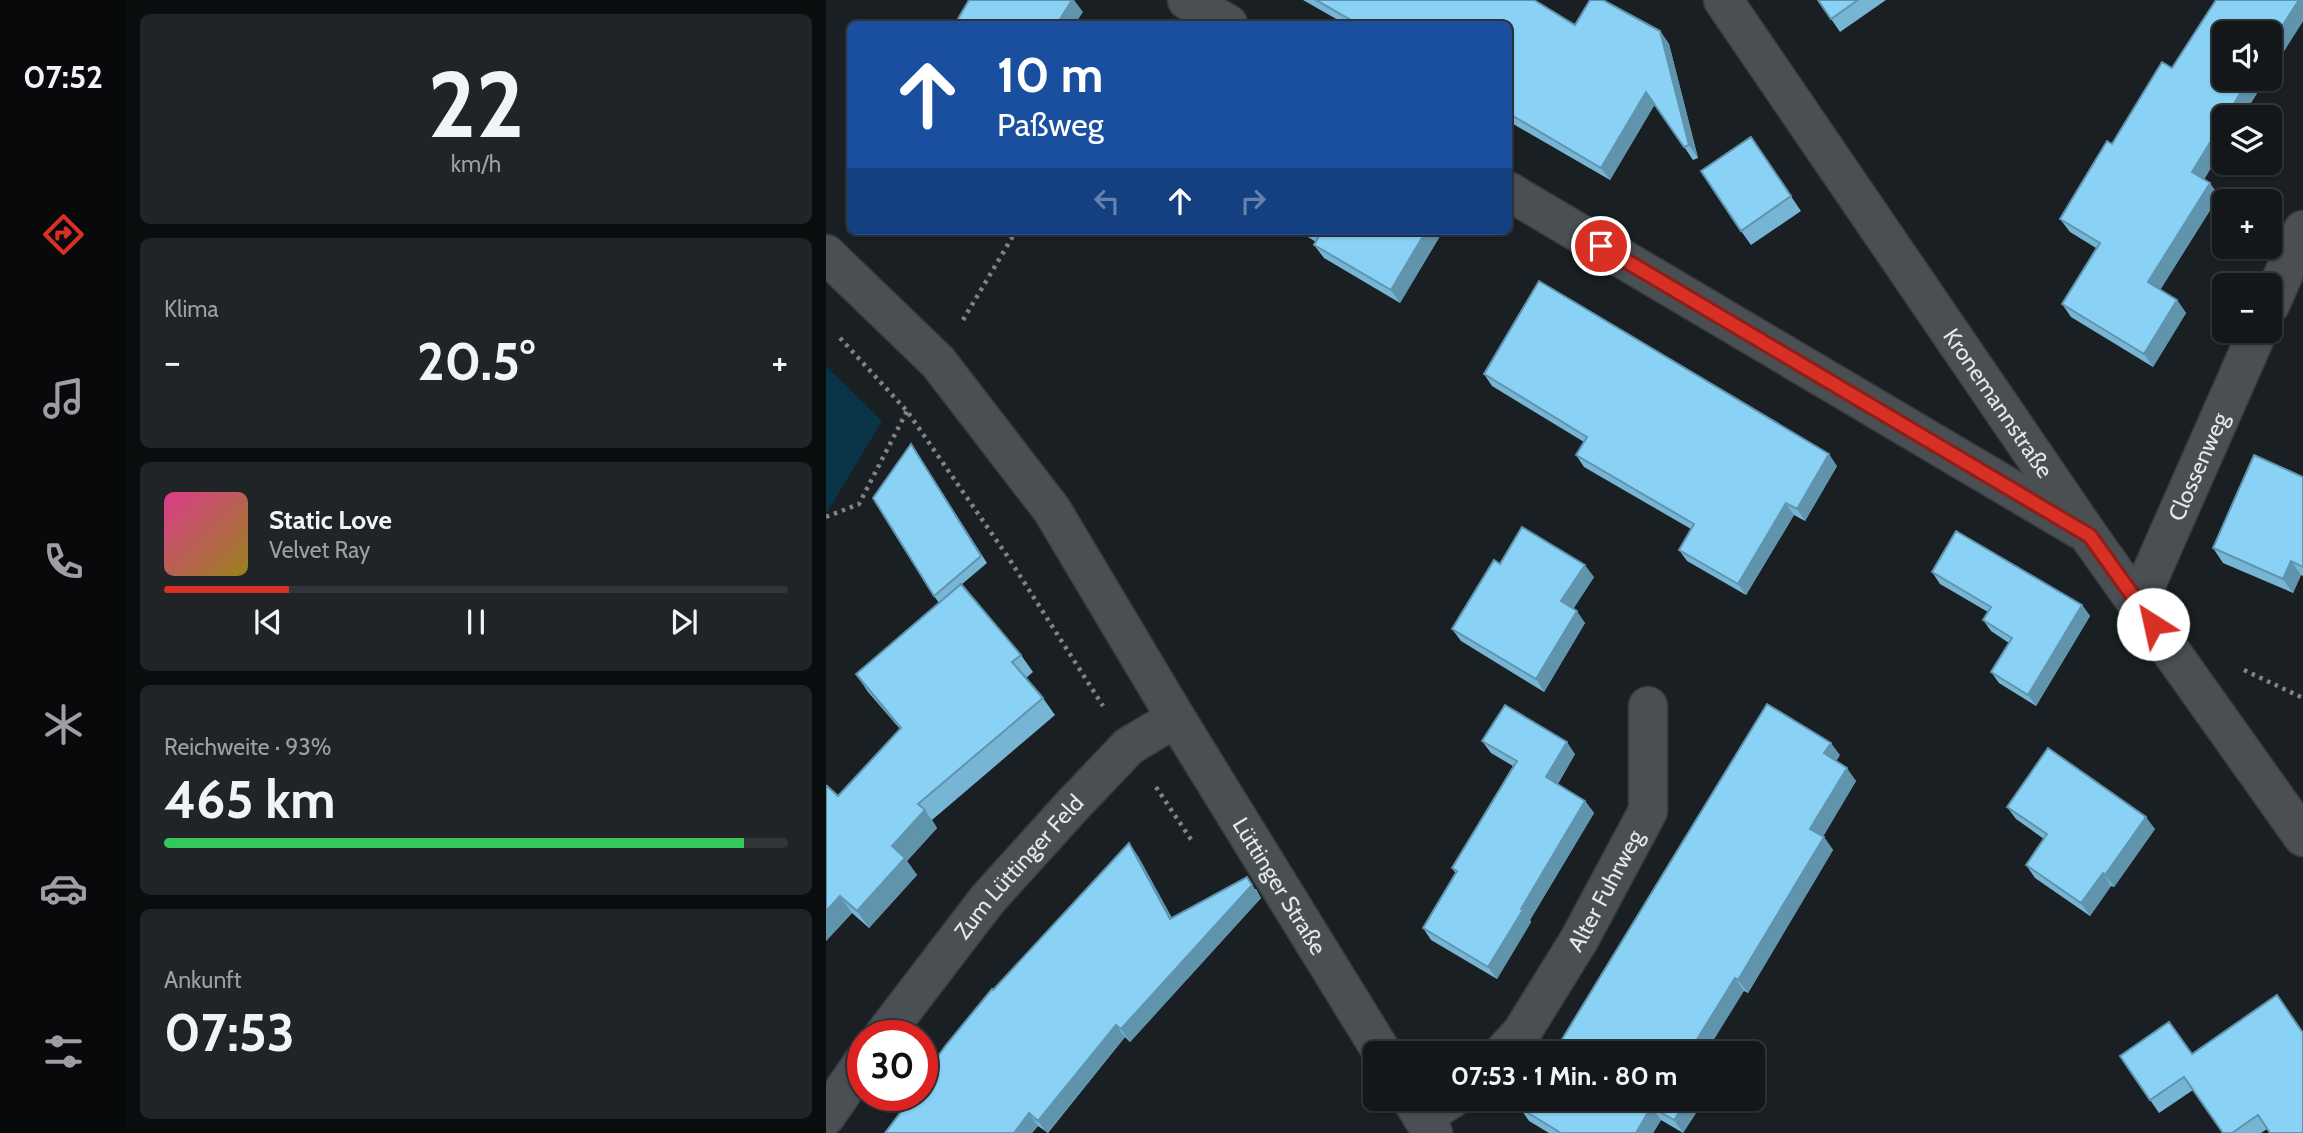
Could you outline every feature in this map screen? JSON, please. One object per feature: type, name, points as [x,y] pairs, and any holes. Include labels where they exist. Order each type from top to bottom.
[{"type":"street","points":[[1187,0],[1223,21]]},
{"type":"street","name":"Kronemannstraße","points":[[1723,0],[2090,536],[2303,837]]},
{"type":"street","points":[[1512,193],[2090,536]]},
{"type":"street","points":[[2282,278],[2303,230]]},
{"type":"street","name":"Lüttinger Straße","points":[[826,254],[938,362],[1052,510],[1374,1041]]},
{"type":"street","name":"Clossenweg","points":[[2138,603],[2253,343]]},
{"type":"street","name":"Alter Fuhrweg","points":[[1514,1041],[1579,940],[1648,811],[1648,706]]},
{"type":"street","name":"Zum Lüttinger Feld","points":[[895,1020],[987,900],[1071,807],[1129,746],[1176,718]]},
{"type":"street","points":[[826,1116],[847,1085]]},
{"type":"path","points":[[826,517],[859,504],[907,411],[1014,235]]},
{"type":"path","points":[[835,332],[907,411],[1008,557],[1129,746]]},
{"type":"shaded area","points":[[826,366],[882,421],[826,514]]},
{"type":"building","points":[[969,0],[1072,0],[1059,21],[957,21]]},
{"type":"building","points":[[1316,0],[1534,0],[1575,25],[1590,0],[1603,0],[1660,31],[1689,145],[1684,147],[1646,92],[1601,168],[1512,115],[1512,21],[1353,21]]},
{"type":"building","points":[[1818,0],[1858,0],[1831,19]]},
{"type":"building","points":[[2216,0],[2299,0],[2282,26],[2282,21],[2212,21],[2212,91],[2242,91],[2233,105],[2212,105],[2212,139],[2192,172],[2210,183],[2148,282],[2177,300],[2144,354],[2062,304],[2100,243],[2060,219],[2107,141],[2112,144],[2162,62],[2172,68]]},
{"type":"building","points":[[1751,137],[1791,196],[1741,231],[1701,171]]},
{"type":"building","points":[[1424,235],[1391,290],[1314,245],[1319,236]]},
{"type":"building","points":[[1539,281],[1829,454],[1797,509],[1786,503],[1738,584],[1679,550],[1694,524],[1576,455],[1587,437],[1484,374]]},
{"type":"building","points":[[911,444],[981,556],[934,596],[873,498]]},
{"type":"building","points":[[2254,455],[2303,477],[2303,567],[2291,561],[2283,579],[2213,548]]},
{"type":"building","points":[[1522,527],[1585,565],[1561,601],[1577,611],[1536,679],[1452,629],[1494,560],[1500,564]]},
{"type":"building","points":[[1956,531],[2082,605],[2028,695],[1991,672],[2012,638],[1983,620],[1991,607],[1932,572]]},
{"type":"building","points":[[961,584],[1021,655],[1012,662],[1043,698],[918,804],[925,810],[892,846],[905,858],[857,911],[840,896],[826,911],[826,787],[838,796],[901,728],[856,674]]},
{"type":"building","points":[[1767,704],[1831,743],[1824,753],[1847,768],[1810,829],[1824,837],[1738,980],[1735,978],[1696,1041],[1561,1041]]},
{"type":"building","points":[[1505,705],[1567,742],[1546,777],[1585,801],[1488,967],[1423,928],[1457,871],[1452,868],[1517,761],[1482,741]]},
{"type":"building","points":[[2048,748],[2146,817],[2105,875],[2103,873],[2081,903],[2026,865],[2047,834],[2007,807]]},
{"type":"building","points":[[1129,843],[1170,919],[1247,877],[1252,885],[1121,1029],[1116,1025],[1038,1121],[1029,1113],[1014,1133],[885,1133],[902,1111],[938,1111],[938,1056],[993,990]]},
{"type":"building","points":[[2277,995],[2303,1033],[2303,1133],[2270,1133],[2258,1115],[2232,1133],[2223,1133],[2184,1077],[2150,1100],[2120,1056],[2169,1022],[2192,1054]]},
{"type":"building","points":[[1525,1111],[1649,1111],[1636,1133],[1561,1133]]},
{"type":"building","points":[[1658,1111],[1680,1111],[1674,1120]]},
{"type":"route","points":[[1601,246],[2090,536],[2153,624]]}]
